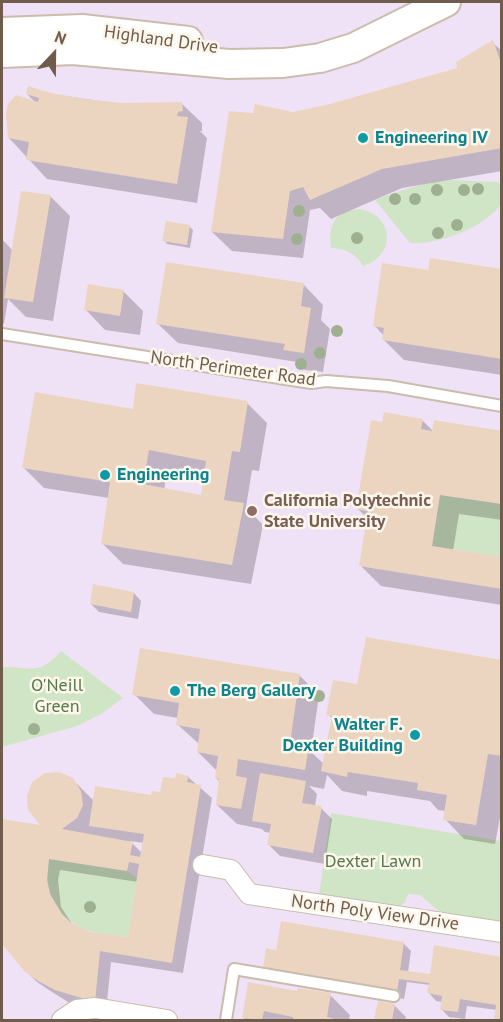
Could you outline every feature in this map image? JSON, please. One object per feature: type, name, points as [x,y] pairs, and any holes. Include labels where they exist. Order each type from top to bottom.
[{"type":"street","name":"Highland Drive","points":[[2,53],[73,50],[230,64],[283,63],[320,58],[353,48],[446,2]]},
{"type":"street","name":"Highland Drive","points":[[2,32],[82,29],[201,42],[283,63]]},
{"type":"street","name":"North Poly View Drive","points":[[203,865],[231,870],[249,894],[501,932]]},
{"type":"street","points":[[62,1020],[76,1010],[95,1008],[167,1020]]},
{"type":"lane","name":"North Perimeter Road","points":[[2,334],[311,383],[326,381],[388,386],[501,405]]},
{"type":"lane","points":[[226,1020],[234,969],[394,996]]},
{"type":"shaded area","name":"California Polytechnic State University","points":[[2,2],[501,2],[501,1020],[2,1020]]},
{"type":"green space","points":[[452,180],[498,182],[501,186],[501,204],[484,220],[447,238],[410,243],[375,200],[413,187]]},
{"type":"green space","points":[[359,209],[371,212],[379,219],[385,227],[387,236],[382,254],[363,266],[350,252],[331,248],[330,240],[334,221],[344,213]]},
{"type":"green space","points":[[440,495],[501,504],[501,557],[432,546]]},
{"type":"green space","name":"O'Neill Green","points":[[61,651],[123,698],[101,714],[77,726],[2,747],[2,667],[40,667]]},
{"type":"green space","name":"Dexter Lawn","points":[[331,813],[501,841],[501,923],[441,913],[420,895],[408,894],[405,902],[399,907],[319,894]]},
{"type":"green space","points":[[49,859],[127,871],[137,878],[128,937],[104,934],[79,927],[62,913],[55,904],[48,882]]},
{"type":"building","name":"Engineering IV","points":[[493,40],[502,66],[502,148],[382,169],[310,200],[303,187],[290,191],[283,239],[211,232],[229,111],[253,113],[255,104],[293,112],[330,104],[457,68],[456,62]]},
{"type":"building","points":[[28,86],[51,93],[122,103],[182,102],[183,111],[178,112],[177,116],[188,117],[177,184],[26,160],[29,142],[8,138],[6,113],[8,104],[16,95],[38,102],[39,98],[26,94]]},
{"type":"building","points":[[21,191],[51,195],[33,302],[4,298]]},
{"type":"building","points":[[166,221],[190,225],[187,245],[162,241]]},
{"type":"building","points":[[430,258],[502,269],[502,359],[382,340],[384,328],[373,326],[382,263],[428,270]]},
{"type":"building","points":[[166,262],[304,283],[301,306],[311,308],[304,353],[283,350],[285,344],[156,324]]},
{"type":"building","points":[[88,284],[124,290],[120,316],[84,310]]},
{"type":"building","name":"Engineering","points":[[136,383],[248,401],[240,452],[232,451],[224,500],[244,503],[232,565],[101,544],[110,482],[22,468],[35,392],[133,409]],"holes":[[[149,450],[206,461],[201,495],[143,484]]]},
{"type":"building","points":[[384,412],[423,419],[421,429],[432,431],[434,420],[502,431],[502,504],[440,495],[432,546],[502,557],[502,589],[359,566],[368,511],[356,509],[371,420],[382,422]]},
{"type":"building","points":[[93,584],[134,592],[131,612],[90,604]]},
{"type":"building","name":"Walter F. Dexter Building","points":[[366,637],[502,660],[502,756],[488,754],[476,825],[443,820],[447,795],[417,790],[418,783],[348,772],[347,777],[321,771],[332,716],[326,715],[333,680],[357,684]]},
{"type":"building","points":[[140,648],[300,674],[290,743],[309,747],[305,770],[238,759],[236,776],[247,778],[241,809],[216,805],[219,779],[215,778],[218,756],[197,752],[200,729],[176,725],[179,703],[132,695]]},
{"type":"building","points":[[59,772],[73,778],[81,791],[83,805],[77,818],[62,829],[133,842],[130,855],[140,857],[144,834],[89,826],[95,786],[151,795],[152,791],[160,792],[163,777],[175,778],[176,773],[189,776],[187,782],[201,785],[172,963],[100,951],[95,1002],[55,990],[38,981],[24,971],[2,944],[2,819],[40,825],[28,810],[27,796],[32,782],[45,773]],"holes":[[[49,859],[127,871],[129,862],[139,864],[128,937],[91,932],[71,923],[62,914],[50,894],[47,880]]]},
{"type":"building","points":[[260,773],[306,781],[302,803],[322,806],[313,853],[267,845],[271,824],[252,821]]},
{"type":"building","points":[[281,921],[404,942],[400,970],[430,974],[434,945],[502,957],[502,1020],[494,1020],[496,1005],[460,999],[458,1012],[440,1010],[442,996],[427,993],[429,983],[399,979],[397,992],[263,969],[266,948],[276,950]]},
{"type":"building","points":[[248,982],[297,991],[297,988],[331,993],[327,1017],[339,1020],[293,1020],[293,1017],[264,1011],[262,1020],[242,1018]]},
{"type":"building","points":[[378,1001],[395,1004],[392,1020],[374,1020]]},
{"type":"place","name":"Engineering IV","points":[[363,138]]},
{"type":"place","name":"Engineering","points":[[105,475]]},
{"type":"place","name":"California Polytechnic State University","points":[[252,511]]},
{"type":"place","name":"The Berg Gallery","points":[[175,691]]},
{"type":"place","name":"Walter F. Dexter Building","points":[[415,735]]}]
